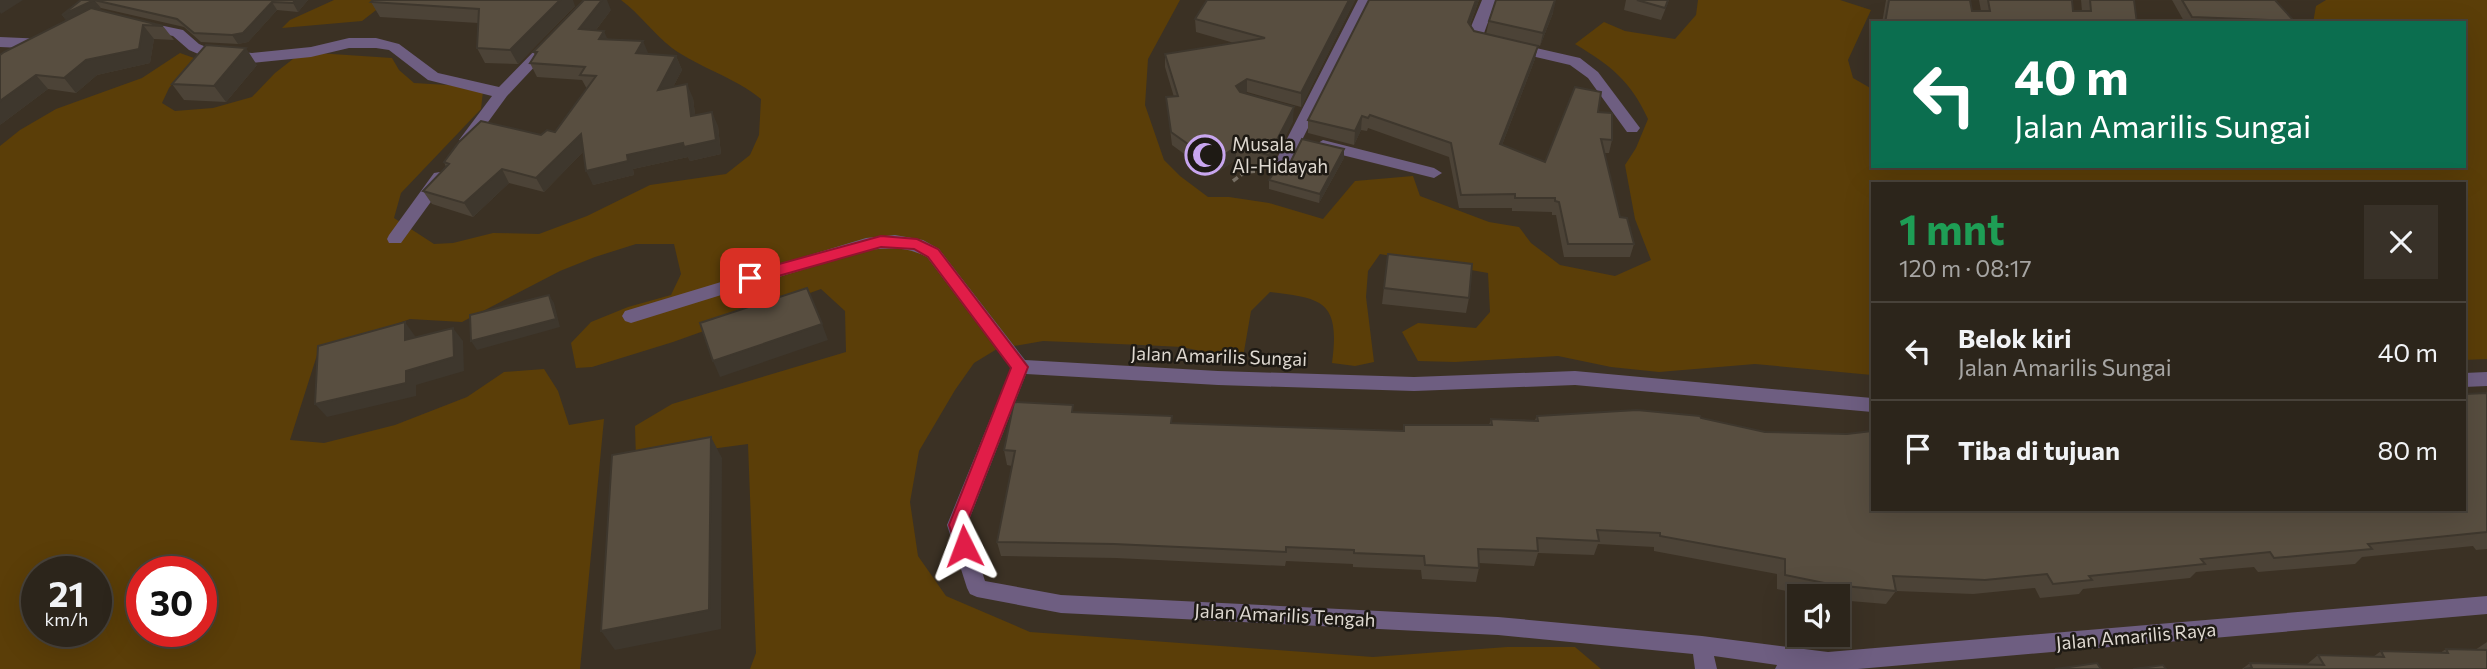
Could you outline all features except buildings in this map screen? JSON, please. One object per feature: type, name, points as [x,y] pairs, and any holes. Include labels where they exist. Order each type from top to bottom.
[{"type":"street","points":[[1279,170],[1295,138],[1301,115],[1365,0]]},
{"type":"street","points":[[1489,0],[1474,36],[1575,61],[1593,75],[1632,128]]},
{"type":"street","points":[[126,22],[178,33],[194,47],[208,53],[239,57],[269,57],[349,43],[376,43],[394,47],[433,77],[502,93]]},
{"type":"street","points":[[395,239],[502,93],[556,37]]},
{"type":"street","points":[[0,42],[50,42],[22,56]]},
{"type":"street","points":[[1295,138],[1434,173]]},
{"type":"street","points":[[631,316],[866,244],[895,241],[917,244],[933,253],[1020,367]]},
{"type":"street","name":"Jalan Amarilis Sungai","points":[[1020,367],[1219,378],[1414,384],[1575,378],[1871,405]]},
{"type":"street","name":"Jalan Amarilis Tengah","points":[[1020,367],[957,525],[977,588],[1061,604],[1498,626],[1702,645],[1828,662]]},
{"type":"street","points":[[2466,380],[2487,379]]},
{"type":"street","name":"Jalan Amarilis Raya","points":[[1786,669],[1828,662],[2487,605]]},
{"type":"street","points":[[1702,645],[1706,669]]},
{"type":"shaded area","points":[[334,0],[389,0],[362,21],[282,28],[290,20]]},
{"type":"shaded area","points":[[621,0],[1180,0],[1148,59],[1145,105],[1164,160],[1208,197],[1269,203],[1323,219],[1355,181],[1413,176],[1420,196],[1489,222],[1519,227],[1531,243],[1560,265],[1615,276],[1651,260],[1635,219],[1625,165],[1636,148],[1648,119],[1634,94],[1618,75],[1575,44],[1604,22],[1625,31],[1675,39],[1696,15],[1698,0],[1840,0],[1871,10],[1848,60],[1853,78],[1871,88],[1871,168],[2466,168],[2466,21],[2313,21],[2316,6],[2326,0],[2487,0],[2487,359],[2466,360],[2466,182],[1871,182],[1871,375],[1755,364],[1659,372],[1611,367],[1558,356],[1455,362],[1418,361],[1402,332],[1418,323],[1476,328],[1490,312],[1488,273],[1380,254],[1368,271],[1366,297],[1374,362],[1355,366],[1332,363],[1333,327],[1325,307],[1304,297],[1270,292],[1251,311],[1242,363],[1182,347],[1043,341],[997,349],[974,363],[919,451],[910,502],[918,556],[946,596],[1030,632],[1373,657],[1507,647],[1575,647],[1601,669],[750,669],[756,653],[748,444],[636,459],[635,426],[672,404],[846,352],[845,311],[821,289],[673,342],[592,367],[576,368],[571,343],[591,322],[628,307],[671,295],[681,274],[674,244],[636,244],[560,271],[462,322],[410,319],[318,352],[290,440],[324,443],[395,425],[467,397],[504,372],[544,369],[558,391],[569,425],[604,419],[580,669],[0,669],[0,146],[20,130],[56,109],[142,78],[180,53],[194,58],[169,88],[162,103],[175,111],[213,108],[252,97],[275,73],[302,52],[392,58],[399,70],[414,83],[464,86],[483,91],[481,109],[401,193],[394,218],[434,244],[453,243],[493,233],[539,234],[587,216],[650,185],[726,174],[750,155],[759,135],[761,99],[672,48]]},
{"type":"place","name":"Musala Al-Hidayah","points":[[1205,155]]},
{"type":"route","points":[[750,278],[881,241],[917,244],[933,253],[1020,367],[957,525],[964,546]]}]
